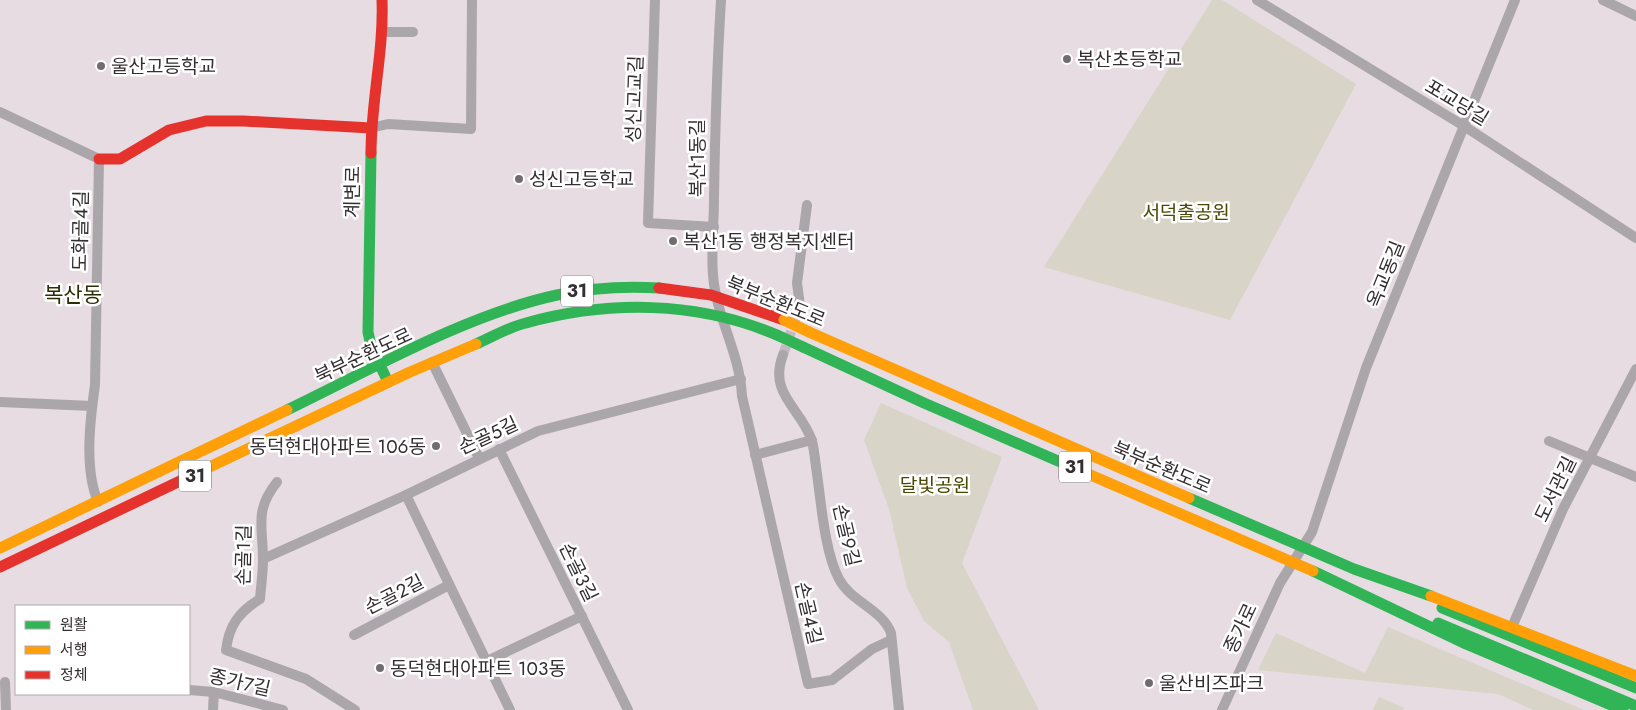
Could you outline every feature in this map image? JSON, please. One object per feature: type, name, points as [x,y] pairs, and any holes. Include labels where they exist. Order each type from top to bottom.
[{"type":"main road","name":"계변로","points":[[382,0],[383,32],[371,128],[368,332],[388,382]]},
{"type":"main road","points":[[99,159],[107,162],[118,160],[132,154],[166,129],[193,122],[225,119],[371,128]]},
{"type":"main road","name":"북부순환도로","points":[[0,547],[98,502],[380,366],[517,306],[548,296],[585,290],[643,287],[689,290],[749,305],[931,387],[1476,622],[1636,688]]},
{"type":"main road","name":"북부순환도로","points":[[0,567],[388,382],[524,323],[587,309],[643,306],[720,315],[748,323],[924,403],[1347,586],[1636,706]]},
{"type":"main road","points":[[1354,569],[1420,592],[1636,676]]},
{"type":"main road","points":[[1347,586],[1466,644],[1623,710]]},
{"type":"main road","points":[[1589,696],[1606,710]]},
{"type":"street","points":[[371,128],[388,124],[471,129],[472,0]]},
{"type":"street","name":"성신고교길","points":[[655,0],[648,223],[714,227]]},
{"type":"street","name":"복산1동길","points":[[720,315],[715,295],[713,274],[714,122],[721,0]]},
{"type":"street","name":"포교당길","points":[[1257,0],[1464,126],[1636,238]]},
{"type":"street","name":"옥교동길","points":[[1293,562],[1312,532],[1366,368],[1515,0]]},
{"type":"street","points":[[1604,0],[1636,16]]},
{"type":"street","points":[[383,32],[413,32]]},
{"type":"street","points":[[0,112],[99,159]]},
{"type":"street","name":"도화골4길","points":[[98,502],[90,479],[92,406],[95,385],[99,159]]},
{"type":"street","points":[[800,306],[797,283],[807,205]]},
{"type":"street","name":"손골4길","points":[[720,315],[733,349],[741,379],[742,396],[808,684],[832,680],[872,649],[891,640]]},
{"type":"street","name":"손골9길","points":[[783,354],[779,365],[781,389],[812,440],[823,513],[835,570],[840,580],[856,600],[883,618],[887,624],[891,640],[899,710]]},
{"type":"street","points":[[432,362],[479,458]]},
{"type":"street","name":"도서관길","points":[[1512,627],[1563,509],[1636,369]]},
{"type":"street","name":"손골5길","points":[[263,559],[406,496],[479,458],[538,431],[570,421],[741,379]]},
{"type":"street","points":[[0,402],[92,406]]},
{"type":"street","points":[[755,455],[812,440]]},
{"type":"street","points":[[1549,441],[1636,477]]},
{"type":"street","name":"손골3길","points":[[499,450],[628,710]]},
{"type":"street","name":"손골1길","points":[[277,482],[265,497],[260,523],[263,559],[260,599],[245,608],[228,632],[226,650],[306,679],[355,710]]},
{"type":"street","name":"손골2길","points":[[406,496],[510,710]]},
{"type":"street","name":"종가로","points":[[1223,710],[1280,583],[1293,562]]},
{"type":"street","name":"손골2길","points":[[354,634],[449,585]]},
{"type":"street","points":[[487,661],[582,616]]},
{"type":"street","points":[[6,710],[2,682],[15,682]]},
{"type":"street","name":"종가7길","points":[[190,690],[214,692],[280,710]]},
{"type":"street","points":[[213,710],[214,692]]},
{"type":"green space","name":"서덕출공원","points":[[1212,0],[1222,0],[1356,84],[1230,320],[1044,267]]},
{"type":"green space","name":"달빛공원","points":[[881,403],[1002,457],[962,563],[1039,710],[973,710],[949,642],[924,621],[907,588],[889,509],[864,440]]},
{"type":"green space","points":[[1388,627],[1584,710],[1533,710],[1498,694],[1258,670],[1276,633],[1365,673]]},
{"type":"green space","points":[[1379,697],[1404,708],[1403,710],[1373,710]]},
{"type":"tunnel","points":[[783,355],[800,306]]},
{"type":"traffic: fast","points":[[371,153],[368,332],[371,346],[388,382]]},
{"type":"traffic: fast","points":[[287,410],[385,361],[489,315],[523,304],[569,293],[620,287],[659,288]]},
{"type":"traffic: fast","points":[[476,344],[526,323],[589,310],[621,308],[684,310],[747,324],[777,335]]},
{"type":"traffic: fast","points":[[777,335],[803,347]]},
{"type":"traffic: fast","points":[[803,347],[924,403],[1065,464]]},
{"type":"traffic: fast","points":[[1189,498],[1354,569],[1431,596]]},
{"type":"traffic: fast","points":[[1313,571],[1466,644],[1623,710]]},
{"type":"traffic: fast","points":[[1442,608],[1636,688]]},
{"type":"traffic: fast","points":[[1438,623],[1636,706]]},
{"type":"traffic: slow","points":[[784,320],[809,332]]},
{"type":"traffic: slow","points":[[809,332],[1189,498]]},
{"type":"traffic: slow","points":[[201,471],[410,372],[476,344]]},
{"type":"traffic: slow","points":[[0,548],[287,410]]},
{"type":"traffic: slow","points":[[1065,464],[1313,571]]},
{"type":"traffic: slow","points":[[1431,596],[1636,676]]},
{"type":"traffic: jam","points":[[371,153],[381,38],[382,0]]},
{"type":"traffic: jam","points":[[99,159],[120,159],[169,130],[206,121],[244,121],[371,128]]},
{"type":"traffic: jam","points":[[659,288],[711,295],[784,320]]},
{"type":"traffic: jam","points":[[0,567],[201,471]]},
{"type":"place","name":"복산초등학교","points":[[1067,59]]},
{"type":"place","name":"울산고등학교","points":[[101,66]]},
{"type":"place","name":"성신고등학교","points":[[519,179]]},
{"type":"place","name":"복산1동 행정복지센터","points":[[673,241]]},
{"type":"place","name":"동덕현대아파트 106동","points":[[436,446]]},
{"type":"place","name":"동덕현대아파트 103동","points":[[380,668]]},
{"type":"place","name":"울산비즈파크","points":[[1149,683]]},
{"type":"district","name":"복산동","points":[[73,295]]}]
